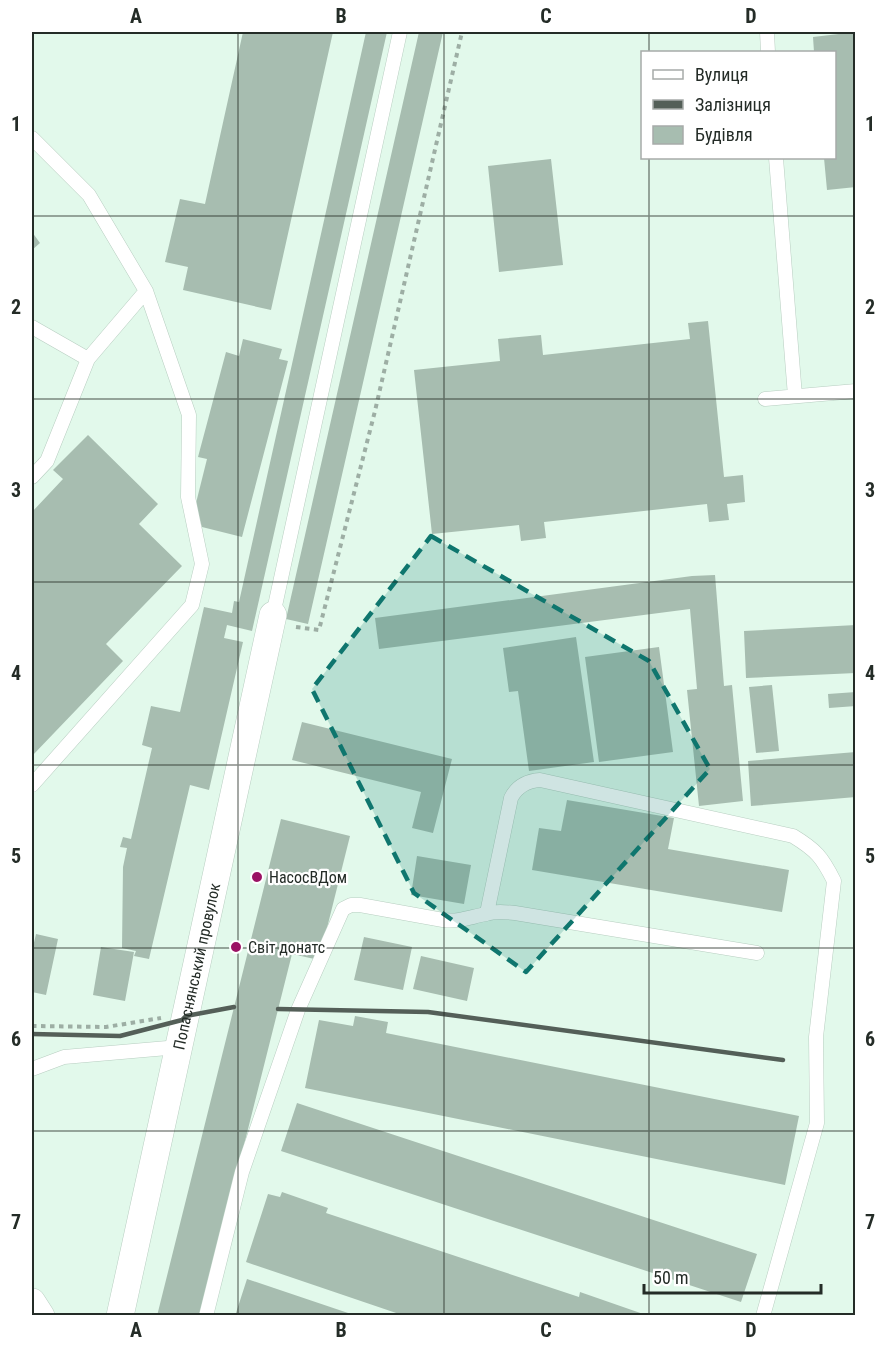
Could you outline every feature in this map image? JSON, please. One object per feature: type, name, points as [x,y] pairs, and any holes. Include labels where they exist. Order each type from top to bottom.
[{"type":"street","name":"Попаснянський провулок","points":[[120,1316],[272,620]]},
{"type":"street","points":[[32,1302],[40,1316]]},
{"type":"lane","points":[[272,620],[400,32]]},
{"type":"lane","points":[[767,32],[768,51]]},
{"type":"lane","points":[[32,138],[89,195],[146,291],[189,415],[188,497],[202,564],[192,605],[32,785]]},
{"type":"lane","points":[[776,159],[795,396]]},
{"type":"lane","points":[[32,477],[47,461],[88,359],[146,291]]},
{"type":"lane","points":[[32,327],[88,359]]},
{"type":"lane","points":[[765,399],[855,391]]},
{"type":"lane","points":[[487,913],[511,798],[520,786],[530,781],[540,780],[793,836],[810,846],[825,862],[834,882],[816,1037],[817,1123],[763,1316]]},
{"type":"lane","points":[[206,1316],[246,1161],[298,1010],[343,909],[360,905],[443,921],[456,921],[487,913],[514,913],[757,953]]},
{"type":"lane","points":[[32,1069],[64,1057],[179,1047]]},
{"type":"path","points":[[272,620],[319,630],[375,411],[462,32]]},
{"type":"path","points":[[32,1026],[106,1027],[163,1018],[187,1009]]},
{"type":"highlighted area","points":[[431,536],[649,661],[710,769],[526,972],[414,893],[312,689]]},
{"type":"building","points":[[243,32],[333,32],[271,310],[183,290],[188,267],[165,262],[180,199],[205,204]]},
{"type":"building","points":[[366,32],[387,32],[252,631],[227,625],[224,638],[243,642],[209,790],[190,785],[149,959],[134,956],[136,951],[122,948],[123,867],[127,848],[120,847],[123,837],[131,839],[152,748],[142,745],[151,706],[180,712],[204,607],[232,613],[234,601],[239,602]]},
{"type":"building","points":[[419,32],[443,32],[308,624],[286,619]]},
{"type":"building","points":[[856,32],[856,187],[827,190],[824,159],[836,159],[836,51],[814,51],[813,37]]},
{"type":"building","points":[[551,159],[563,265],[499,272],[488,166]]},
{"type":"building","points":[[32,232],[40,243],[32,250]]},
{"type":"building","points":[[708,321],[724,477],[743,475],[745,502],[727,504],[729,520],[709,522],[707,504],[544,522],[546,538],[521,541],[519,525],[432,534],[414,370],[500,361],[498,339],[541,335],[543,355],[690,339],[688,323]]},
{"type":"building","points":[[243,339],[282,349],[279,359],[288,361],[242,537],[202,527],[195,507],[207,459],[198,457],[226,352],[239,356]]},
{"type":"building","points":[[88,435],[158,504],[139,524],[182,566],[106,644],[123,661],[32,756],[32,512],[63,479],[53,470]]},
{"type":"building","points":[[715,575],[724,686],[732,685],[743,801],[699,806],[687,690],[697,689],[690,609],[379,649],[375,618],[692,576]]},
{"type":"building","points":[[856,625],[856,673],[746,678],[744,631]]},
{"type":"building","points":[[576,637],[594,762],[529,771],[518,691],[509,692],[503,648]]},
{"type":"building","points":[[659,647],[673,752],[599,762],[585,657]]},
{"type":"building","points":[[772,685],[779,751],[756,753],[749,687]]},
{"type":"building","points":[[856,692],[856,706],[829,708],[828,694]]},
{"type":"building","points":[[302,722],[452,759],[433,833],[412,828],[421,792],[292,760]]},
{"type":"building","points":[[856,752],[856,797],[751,806],[748,761]]},
{"type":"building","points":[[567,800],[674,818],[668,849],[789,870],[782,912],[532,870],[539,828],[561,831]]},
{"type":"building","points":[[281,819],[350,836],[319,960],[292,954],[201,1316],[157,1316]]},
{"type":"building","points":[[417,856],[471,865],[464,904],[411,895]]},
{"type":"building","points":[[36,934],[58,939],[46,995],[32,992],[32,946]]},
{"type":"building","points":[[364,937],[412,947],[403,990],[354,980]]},
{"type":"building","points":[[101,947],[134,952],[125,1001],[93,995]]},
{"type":"building","points":[[421,956],[474,968],[467,1001],[413,989]]},
{"type":"building","points":[[355,1016],[388,1022],[386,1033],[799,1116],[785,1185],[305,1088],[319,1020],[353,1026]]},
{"type":"building","points":[[297,1103],[757,1254],[741,1302],[281,1151]]},
{"type":"building","points":[[282,1192],[328,1208],[326,1213],[579,1297],[580,1292],[649,1316],[405,1316],[246,1262],[268,1194],[280,1197]]},
{"type":"building","points":[[247,1279],[354,1315],[354,1316],[235,1316]]},
{"type":"railway","points":[[32,1034],[120,1036],[182,1020],[186,1016],[234,1007]]},
{"type":"railway","points":[[278,1009],[428,1012],[783,1060]]},
{"type":"place","name":"НасосВДом","points":[[257,877]]},
{"type":"place","name":"Світ донатс","points":[[236,947]]}]
